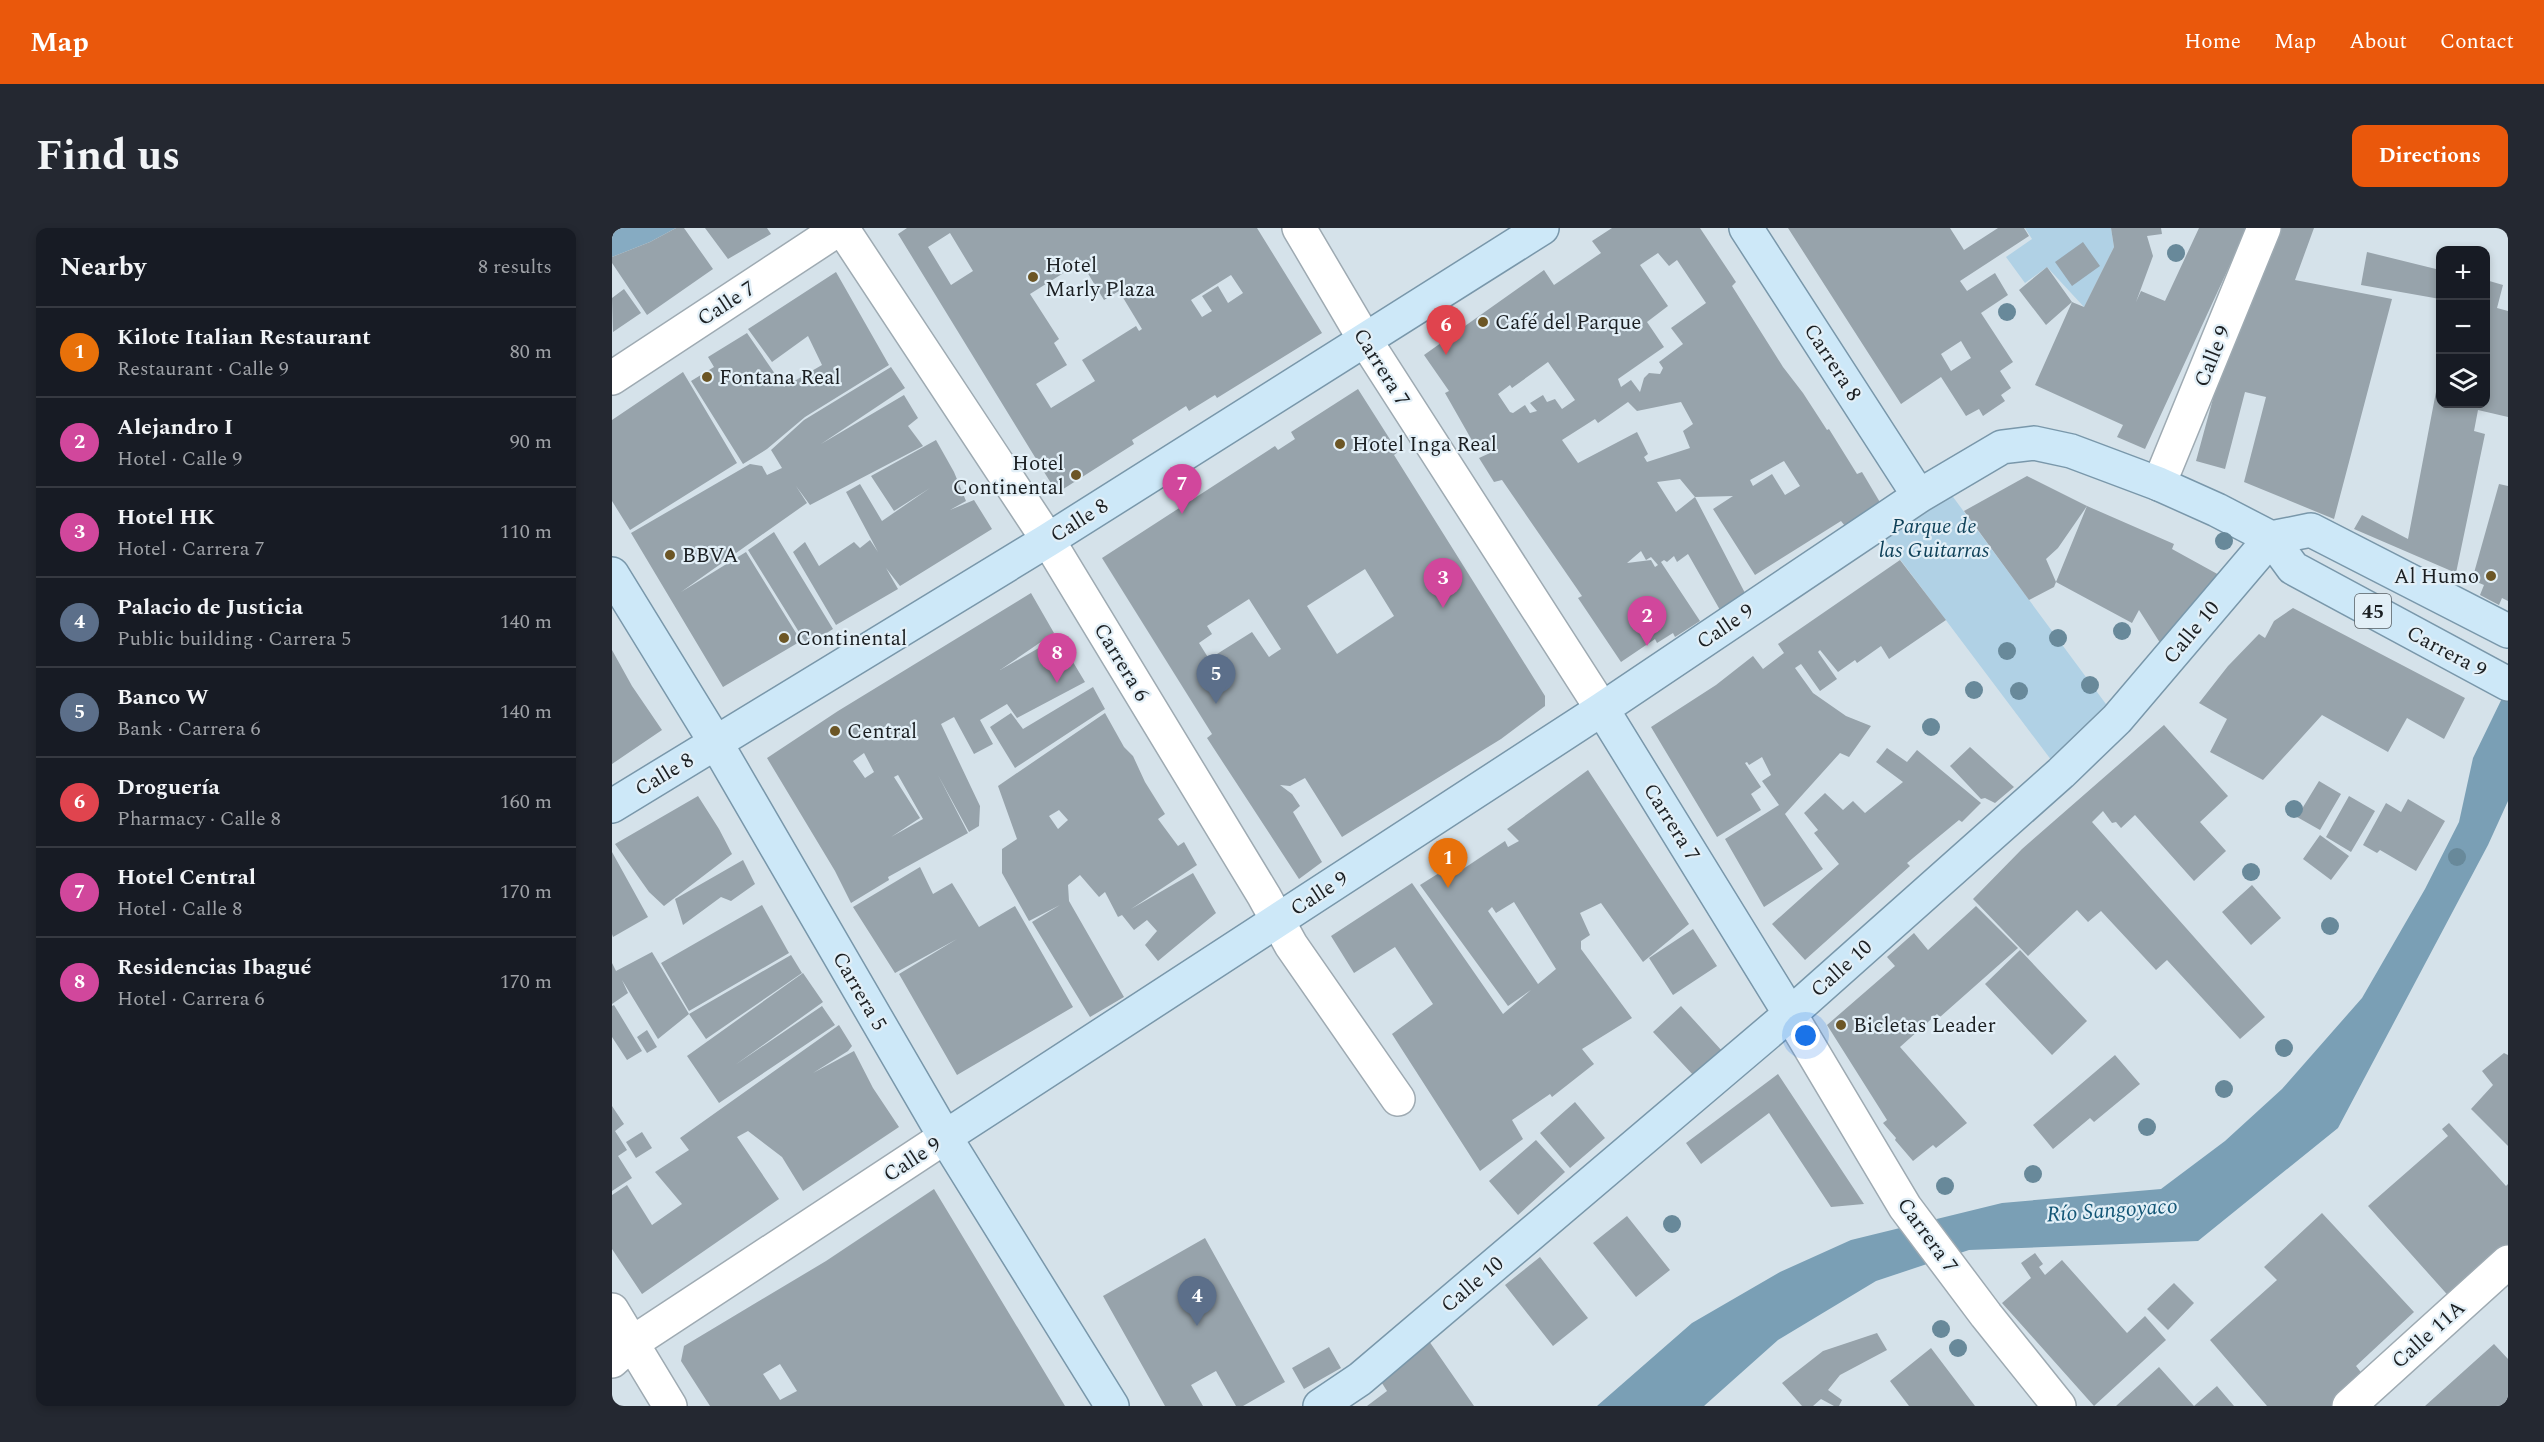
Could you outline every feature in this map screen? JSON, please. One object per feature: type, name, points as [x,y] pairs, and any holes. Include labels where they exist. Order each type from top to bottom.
[{"type":"main road","name":"Calle 8","points":[[612,806],[1048,540],[1542,228]]},
{"type":"main road","name":"Carrera 8","points":[[1746,228],[1919,496]]},
{"type":"main road","name":"Calle 9","points":[[945,1137],[1602,709],[1919,496],[2002,447],[2034,443]]},
{"type":"main road","name":"Carrera 9","points":[[2034,443],[2071,451],[2159,484],[2217,510],[2271,538],[2293,568],[2497,678]]},
{"type":"main road","name":"45","points":[[2271,538],[2311,530],[2508,631]]},
{"type":"main road","name":"Calle 10","points":[[1320,1406],[1360,1379],[1790,1014],[2061,773],[2117,719],[2271,538]]},
{"type":"main road","name":"Carrera 5","points":[[612,574],[716,743],[945,1137],[1112,1406]]},
{"type":"main road","name":"Carrera 7","points":[[1602,709],[1790,1014]]},
{"type":"street","name":"Calle 7","points":[[612,378],[841,228]]},
{"type":"street","name":"Carrera 6","points":[[841,228],[1048,540],[1291,945],[1398,1099]]},
{"type":"street","name":"Carrera 7","points":[[1299,228],[1365,340],[1602,709]]},
{"type":"street","name":"Calle 9","points":[[2159,484],[2264,228]]},
{"type":"street","name":"Carrera 7","points":[[1790,1014],[1905,1207],[2059,1406]]},
{"type":"street","name":"Calle 9","points":[[622,1352],[945,1137]]},
{"type":"street","name":"Calle 11A","points":[[2349,1406],[2508,1262]]},
{"type":"street","points":[[612,1310],[622,1352],[670,1406]]},
{"type":"green space","points":[[2025,228],[2111,228],[2114,247],[2084,307],[2047,267],[2025,283],[2006,257],[2032,239]]},
{"type":"green space","name":"Parque de las Guitarras","points":[[1942,482],[2117,719],[2061,773],[1875,526]]},
{"type":"shaded area","points":[[612,228],[676,228],[650,242],[612,257]]},
{"type":"water","name":"Río Sangoyaco","points":[[2508,686],[2508,801],[2488,845],[2338,1128],[2198,1241],[1969,1250],[1876,1281],[1778,1340],[1704,1406],[1597,1406],[1692,1323],[1780,1272],[1851,1240],[2002,1203],[2161,1189],[2225,1141],[2282,1089],[2362,998],[2425,889],[2459,822],[2473,758]]},
{"type":"building","points":[[676,228],[684,228],[713,269],[647,315],[612,263],[612,257],[650,242]]},
{"type":"building","points":[[705,228],[767,228],[771,234],[728,259]]},
{"type":"building","points":[[907,228],[1257,228],[1322,333],[1217,398],[1215,395],[1189,411],[1186,406],[1132,440],[1134,444],[1057,493],[898,234]],"holes":[[[950,233],[973,271],[951,285],[928,247]],[[1081,262],[1104,300],[1119,291],[1142,329],[1139,331],[1136,326],[1082,360],[1095,381],[1051,408],[1036,384],[1067,365],[1054,343],[1059,339],[1030,294]],[[1231,275],[1243,293],[1228,303],[1218,286],[1202,296],[1212,311],[1202,317],[1191,300]]]},
{"type":"building","points":[[1612,228],[1700,228],[1736,282],[1732,286],[1783,367],[1827,430],[1829,429],[1857,474],[1862,472],[1881,504],[1845,526],[1841,521],[1755,575],[1713,509],[1733,496],[1695,497],[1745,593],[1720,610],[1688,554],[1677,562],[1674,556],[1667,562],[1664,560],[1661,562],[1700,621],[1675,637],[1673,633],[1657,643],[1655,639],[1621,662],[1578,598],[1582,596],[1502,480],[1494,482],[1479,458],[1490,453],[1483,440],[1474,444],[1445,393],[1449,391],[1424,355],[1544,270],[1554,285],[1601,253],[1592,241]],"holes":[[[1658,253],[1669,266],[1677,260],[1706,303],[1671,328],[1683,344],[1659,362],[1663,368],[1660,374],[1649,373],[1644,378],[1640,392],[1631,380],[1621,387],[1618,379],[1664,347],[1647,322],[1668,306],[1640,265]],[[1548,362],[1575,400],[1562,409],[1555,399],[1547,402],[1543,395],[1530,403],[1537,411],[1530,413],[1525,405],[1513,413],[1498,394],[1510,385],[1512,388]],[[1628,402],[1637,411],[1681,402],[1693,424],[1683,431],[1690,448],[1647,462],[1644,457],[1648,454],[1637,432],[1578,463],[1562,440],[1595,419],[1598,423]],[[1784,461],[1800,486],[1785,495],[1772,474],[1753,486],[1750,480]],[[1680,479],[1695,497],[1676,512],[1657,482]],[[1641,551],[1646,560],[1651,557],[1658,565],[1655,567],[1651,560],[1627,563]]]},
{"type":"building","points":[[1788,228],[1950,228],[1964,250],[1998,228],[2024,228],[2029,236],[1960,281],[1967,291],[1995,273],[2008,295],[1981,313],[2013,362],[2000,371],[2011,388],[2001,395],[2005,401],[1983,416],[1979,409],[1966,416],[1941,377],[1901,404]],"holes":[[[1961,341],[1971,358],[1951,371],[1941,354]]]},
{"type":"building","points":[[2111,228],[2161,228],[2162,234],[2147,236],[2153,256],[2136,302],[2141,291],[2165,301],[2199,228],[2247,228],[2145,449],[2117,437],[2123,425],[2035,385],[2072,302],[2084,307],[2114,247]]},
{"type":"building","points":[[2280,228],[2314,228],[2295,280],[2392,299],[2334,519],[2244,482],[2266,397],[2245,392],[2225,469],[2196,461],[2217,384],[2251,291]]},
{"type":"building","points":[[2083,242],[2100,266],[2072,286],[2055,262]]},
{"type":"building","points":[[2367,252],[2436,269],[2436,298],[2361,285]]},
{"type":"building","points":[[2047,267],[2072,302],[2046,325],[2019,290]]},
{"type":"building","points":[[836,272],[889,365],[805,417],[767,449],[743,464],[691,381],[714,367],[708,357],[747,333],[784,387],[822,365],[808,336],[772,362],[748,329]]},
{"type":"building","points":[[2490,281],[2503,285],[2497,308],[2508,311],[2508,417],[2478,410],[2474,431],[2485,434],[2456,573],[2354,529],[2362,515],[2408,539],[2436,392],[2436,408],[2490,408]]},
{"type":"building","points":[[624,289],[641,313],[613,332],[612,298]]},
{"type":"building","points":[[891,367],[905,388],[821,444],[904,395],[918,418],[908,426],[923,446],[810,505],[796,486],[807,503],[681,592],[746,552],[801,641],[723,687],[631,533],[750,464],[762,466],[767,475],[782,468],[771,450],[804,420]]},
{"type":"building","points":[[683,372],[737,463],[630,530],[612,501],[612,420]]},
{"type":"building","points":[[1358,389],[1398,452],[1394,455],[1545,696],[1545,706],[1501,739],[1342,837],[1305,778],[1290,786],[1280,785],[1292,794],[1300,806],[1293,812],[1322,862],[1299,879],[1207,738],[1212,734],[1102,558],[1275,446],[1278,450],[1295,439],[1291,432]],"holes":[[[1365,569],[1394,616],[1337,654],[1307,606]],[[1249,599],[1281,649],[1269,657],[1252,632],[1209,659],[1199,643],[1212,634],[1207,626]]]},
{"type":"building","points":[[936,440],[954,472],[966,501],[950,510],[974,500],[992,529],[900,586],[886,568],[898,589],[836,625],[793,552],[805,542],[819,566],[854,542],[860,548],[870,540],[878,552],[846,492],[860,484],[882,521],[930,488],[894,511],[871,476]]},
{"type":"building","points":[[2027,476],[2087,506],[2058,548],[2046,559],[2056,582],[2054,587],[2029,600],[1964,511]]},
{"type":"building","points":[[2499,484],[2508,486],[2508,601],[2502,598],[2499,605],[2480,595],[2484,585],[2472,580]]},
{"type":"building","points":[[2087,506],[2174,544],[2172,549],[2221,576],[2164,649],[2139,610],[2132,623],[2056,582]]},
{"type":"building","points":[[774,532],[833,629],[807,645],[748,550]]},
{"type":"building","points":[[1900,560],[1946,620],[1889,659],[1881,646],[1857,663],[1855,660],[1838,672],[1820,650],[1818,652],[1837,679],[1820,691],[1801,664],[1795,668],[1813,693],[1846,716],[1871,726],[1849,757],[1840,753],[1785,814],[1823,869],[1764,907],[1725,839],[1779,805],[1762,781],[1771,775],[1762,757],[1749,765],[1745,763],[1761,787],[1751,794],[1761,810],[1717,837],[1651,727],[1716,685],[1753,656],[1763,669],[1784,653],[1778,644]]},
{"type":"building","points":[[1031,593],[1054,633],[1000,670],[1058,637],[1085,682],[1017,718],[1007,704],[980,720],[993,744],[974,754],[954,717],[941,724],[980,806],[979,826],[969,832],[938,775],[968,833],[888,877],[889,880],[851,903],[835,871],[767,758],[838,711]],"holes":[[[864,753],[874,772],[865,778],[853,761]],[[898,775],[923,819],[891,837],[920,818],[894,777]]]},
{"type":"building","points":[[2293,608],[2465,698],[2444,739],[2407,718],[2388,752],[2322,715],[2263,780],[2210,752],[2227,719],[2199,703],[2228,666],[2259,634],[2265,638],[2274,621]]},
{"type":"building","points":[[612,650],[632,686],[662,730],[612,764]]},
{"type":"building","points":[[1093,687],[1105,709],[1015,768],[990,727],[1011,713],[1023,729]]},
{"type":"building","points":[[1105,713],[1124,747],[1133,756],[1145,782],[1165,814],[1158,819],[1178,846],[1184,842],[1197,865],[1131,909],[1193,873],[1216,913],[1158,961],[1145,945],[1157,931],[1147,920],[1134,930],[1122,915],[1118,917],[1105,892],[1099,897],[1080,875],[1068,885],[1069,901],[1124,997],[1090,1017],[1032,922],[1060,905],[1029,921],[1002,873],[1002,849],[1017,839],[998,786]],"holes":[[[1059,810],[1068,820],[1058,829],[1049,816]]]},
{"type":"building","points":[[2164,725],[2228,796],[2200,822],[2226,851],[2194,881],[2135,815],[2121,828],[2116,822],[2112,823],[2103,811],[2092,822],[2265,1017],[2240,1039],[2167,960],[2156,970],[2101,911],[2088,922],[2077,910],[2028,956],[1973,899],[2022,849]]},
{"type":"building","points":[[1970,747],[2014,787],[1995,803],[1985,798],[1981,799],[1950,766]]},
{"type":"building","points":[[1887,748],[1907,762],[1917,750],[1981,803],[1962,822],[1959,820],[1907,863],[1910,866],[1805,960],[1772,924],[1839,864],[1814,833],[1818,830],[1804,813],[1825,793],[1843,810],[1853,801],[1865,813],[1903,782],[1876,762]]},
{"type":"building","points":[[1588,770],[1689,924],[1643,962],[1601,903],[1580,913],[1590,935],[1581,941],[1581,949],[1632,1018],[1582,1049],[1594,1064],[1552,1097],[1550,1094],[1512,1120],[1523,1139],[1480,1171],[1392,1034],[1433,1004],[1395,947],[1354,973],[1331,936],[1412,883],[1503,1014],[1531,990],[1508,1006],[1420,885],[1455,863],[1460,871],[1505,841],[1508,847],[1519,841],[1507,829]],"holes":[[[1514,902],[1556,969],[1538,984],[1488,911],[1492,907],[1496,913]]]},
{"type":"building","points":[[2319,781],[2341,794],[2320,830],[2297,817]]},
{"type":"building","points":[[698,796],[732,854],[664,906],[649,892],[615,844]]},
{"type":"building","points":[[2349,796],[2375,811],[2351,852],[2326,837]]},
{"type":"building","points":[[2408,799],[2445,821],[2416,871],[2380,850],[2377,853],[2363,845],[2386,803],[2401,812]]},
{"type":"building","points":[[2320,835],[2349,856],[2331,880],[2303,859]]},
{"type":"building","points":[[612,852],[648,917],[613,937],[612,934]]},
{"type":"building","points":[[743,860],[755,884],[731,901],[721,897],[683,925],[675,899]]},
{"type":"building","points":[[920,867],[933,894],[952,883],[979,927],[1015,906],[1073,1007],[957,1075],[899,974],[957,939],[895,973],[853,907]]},
{"type":"building","points":[[2252,885],[2281,918],[2251,945],[2222,912]]},
{"type":"building","points":[[762,905],[789,953],[689,1011],[661,963]]},
{"type":"building","points":[[1976,906],[2018,948],[1940,1017],[1937,1014],[1900,1047],[1967,1123],[1936,1148],[1933,1145],[1913,1161],[1883,1123],[1887,1120],[1827,1025],[1895,966],[1887,957],[1914,933],[1928,950]]},
{"type":"building","points":[[1693,929],[1717,966],[1673,995],[1649,958]]},
{"type":"building","points":[[2020,950],[2087,1021],[2052,1055],[1985,984]]},
{"type":"building","points":[[652,952],[689,1014],[658,1039],[622,980],[628,993],[612,1004],[612,963],[616,971]]},
{"type":"building","points":[[791,955],[802,973],[706,1039],[689,1014]]},
{"type":"building","points":[[803,973],[823,1002],[735,1065],[822,1006],[835,1025],[719,1103],[687,1056]]},
{"type":"building","points":[[614,1005],[642,1051],[627,1060],[612,1037],[612,1006]]},
{"type":"building","points":[[1681,1006],[1723,1052],[1695,1077],[1653,1032]]},
{"type":"building","points":[[839,1025],[852,1046],[848,1051],[813,1073],[854,1051],[873,1088],[899,1127],[803,1191],[782,1157],[748,1131],[737,1137],[779,1199],[642,1294],[612,1249],[612,1195],[627,1185],[652,1225],[682,1204],[655,1172],[689,1150],[680,1138]]},
{"type":"building","points":[[647,1030],[657,1047],[647,1053],[637,1037]]},
{"type":"building","points":[[2504,1053],[2508,1055],[2508,1146],[2471,1109],[2493,1085],[2482,1071]]},
{"type":"building","points":[[2115,1055],[2140,1084],[2094,1122],[2090,1118],[2053,1149],[2033,1125]]},
{"type":"building","points":[[1778,1074],[1864,1204],[1831,1207],[1769,1113],[1701,1164],[1686,1143]]},
{"type":"building","points":[[1575,1102],[1605,1138],[1570,1168],[1540,1133]]},
{"type":"building","points":[[612,1106],[624,1124],[615,1131],[627,1150],[618,1156],[632,1178],[612,1191]]},
{"type":"building","points":[[2449,1123],[2506,1186],[2508,1184],[2508,1251],[2453,1301],[2368,1206],[2448,1136],[2442,1129]]},
{"type":"building","points":[[642,1132],[652,1148],[636,1158],[626,1142]]},
{"type":"building","points":[[1536,1140],[1565,1172],[1518,1215],[1489,1181]]},
{"type":"building","points":[[934,1189],[1065,1406],[710,1406],[681,1361],[684,1346],[826,1261]],"holes":[[[780,1364],[797,1391],[780,1400],[763,1374]]]},
{"type":"building","points":[[2322,1213],[2414,1312],[2356,1366],[2367,1380],[2331,1406],[2267,1406],[2210,1340],[2277,1280],[2264,1267]]},
{"type":"building","points":[[1627,1216],[1670,1270],[1636,1297],[1593,1243]]},
{"type":"building","points":[[1205,1238],[1285,1382],[1243,1406],[1236,1406],[1216,1371],[1191,1385],[1203,1406],[1165,1406],[1103,1296]]},
{"type":"building","points":[[2035,1253],[2043,1264],[2039,1267],[2045,1275],[2062,1260],[2127,1333],[2145,1316],[2166,1340],[2094,1406],[2002,1303],[2031,1278],[2021,1263]]},
{"type":"building","points":[[1540,1257],[1588,1318],[1553,1346],[1505,1285]]},
{"type":"building","points":[[2174,1283],[2194,1303],[2168,1330],[2147,1309]]},
{"type":"building","points":[[1877,1333],[1887,1350],[1840,1375],[1828,1390],[1842,1400],[1839,1406],[1834,1406],[1821,1399],[1813,1406],[1802,1406],[1782,1383],[1823,1351]]},
{"type":"building","points":[[1429,1341],[1474,1406],[1367,1406],[1387,1391],[1380,1380]]},
{"type":"building","points":[[2494,1344],[2508,1359],[2508,1406],[2425,1406]]},
{"type":"building","points":[[1329,1347],[1341,1368],[1304,1389],[1292,1368]]},
{"type":"building","points":[[1931,1348],[1975,1406],[1909,1406],[1890,1381]]},
{"type":"building","points":[[2159,1367],[2194,1406],[2116,1406]]},
{"type":"building","points":[[2217,1386],[2234,1406],[2194,1406]]},
{"type":"place","name":"Hotel Marly Plaza","points":[[1033,277]]},
{"type":"place","name":"Café del Parque","points":[[1483,322]]},
{"type":"place","name":"Droguería","points":[[1446,355]]},
{"type":"place","name":"Fontana Real","points":[[707,377]]},
{"type":"place","name":"Hotel Inga Real","points":[[1340,444]]},
{"type":"place","name":"Hotel Continental","points":[[1076,475]]},
{"type":"place","name":"Hotel Central","points":[[1182,514]]},
{"type":"place","name":"BBVA","points":[[670,555]]},
{"type":"place","name":"Al Humo","points":[[2491,576]]},
{"type":"place","name":"Hotel HK","points":[[1443,608]]},
{"type":"place","name":"Continental","points":[[784,638]]},
{"type":"place","name":"Alejandro I","points":[[1647,646]]},
{"type":"place","name":"Residencias Ibagué","points":[[1057,683]]},
{"type":"place","name":"Banco W","points":[[1216,704]]},
{"type":"place","name":"Central","points":[[835,731]]},
{"type":"place","name":"Kilote Italian Restaurant","points":[[1448,888]]},
{"type":"place","name":"Bicletas Leader","points":[[1841,1025]]},
{"type":"place","name":"Palacio de Justicia","points":[[1197,1326]]}]
